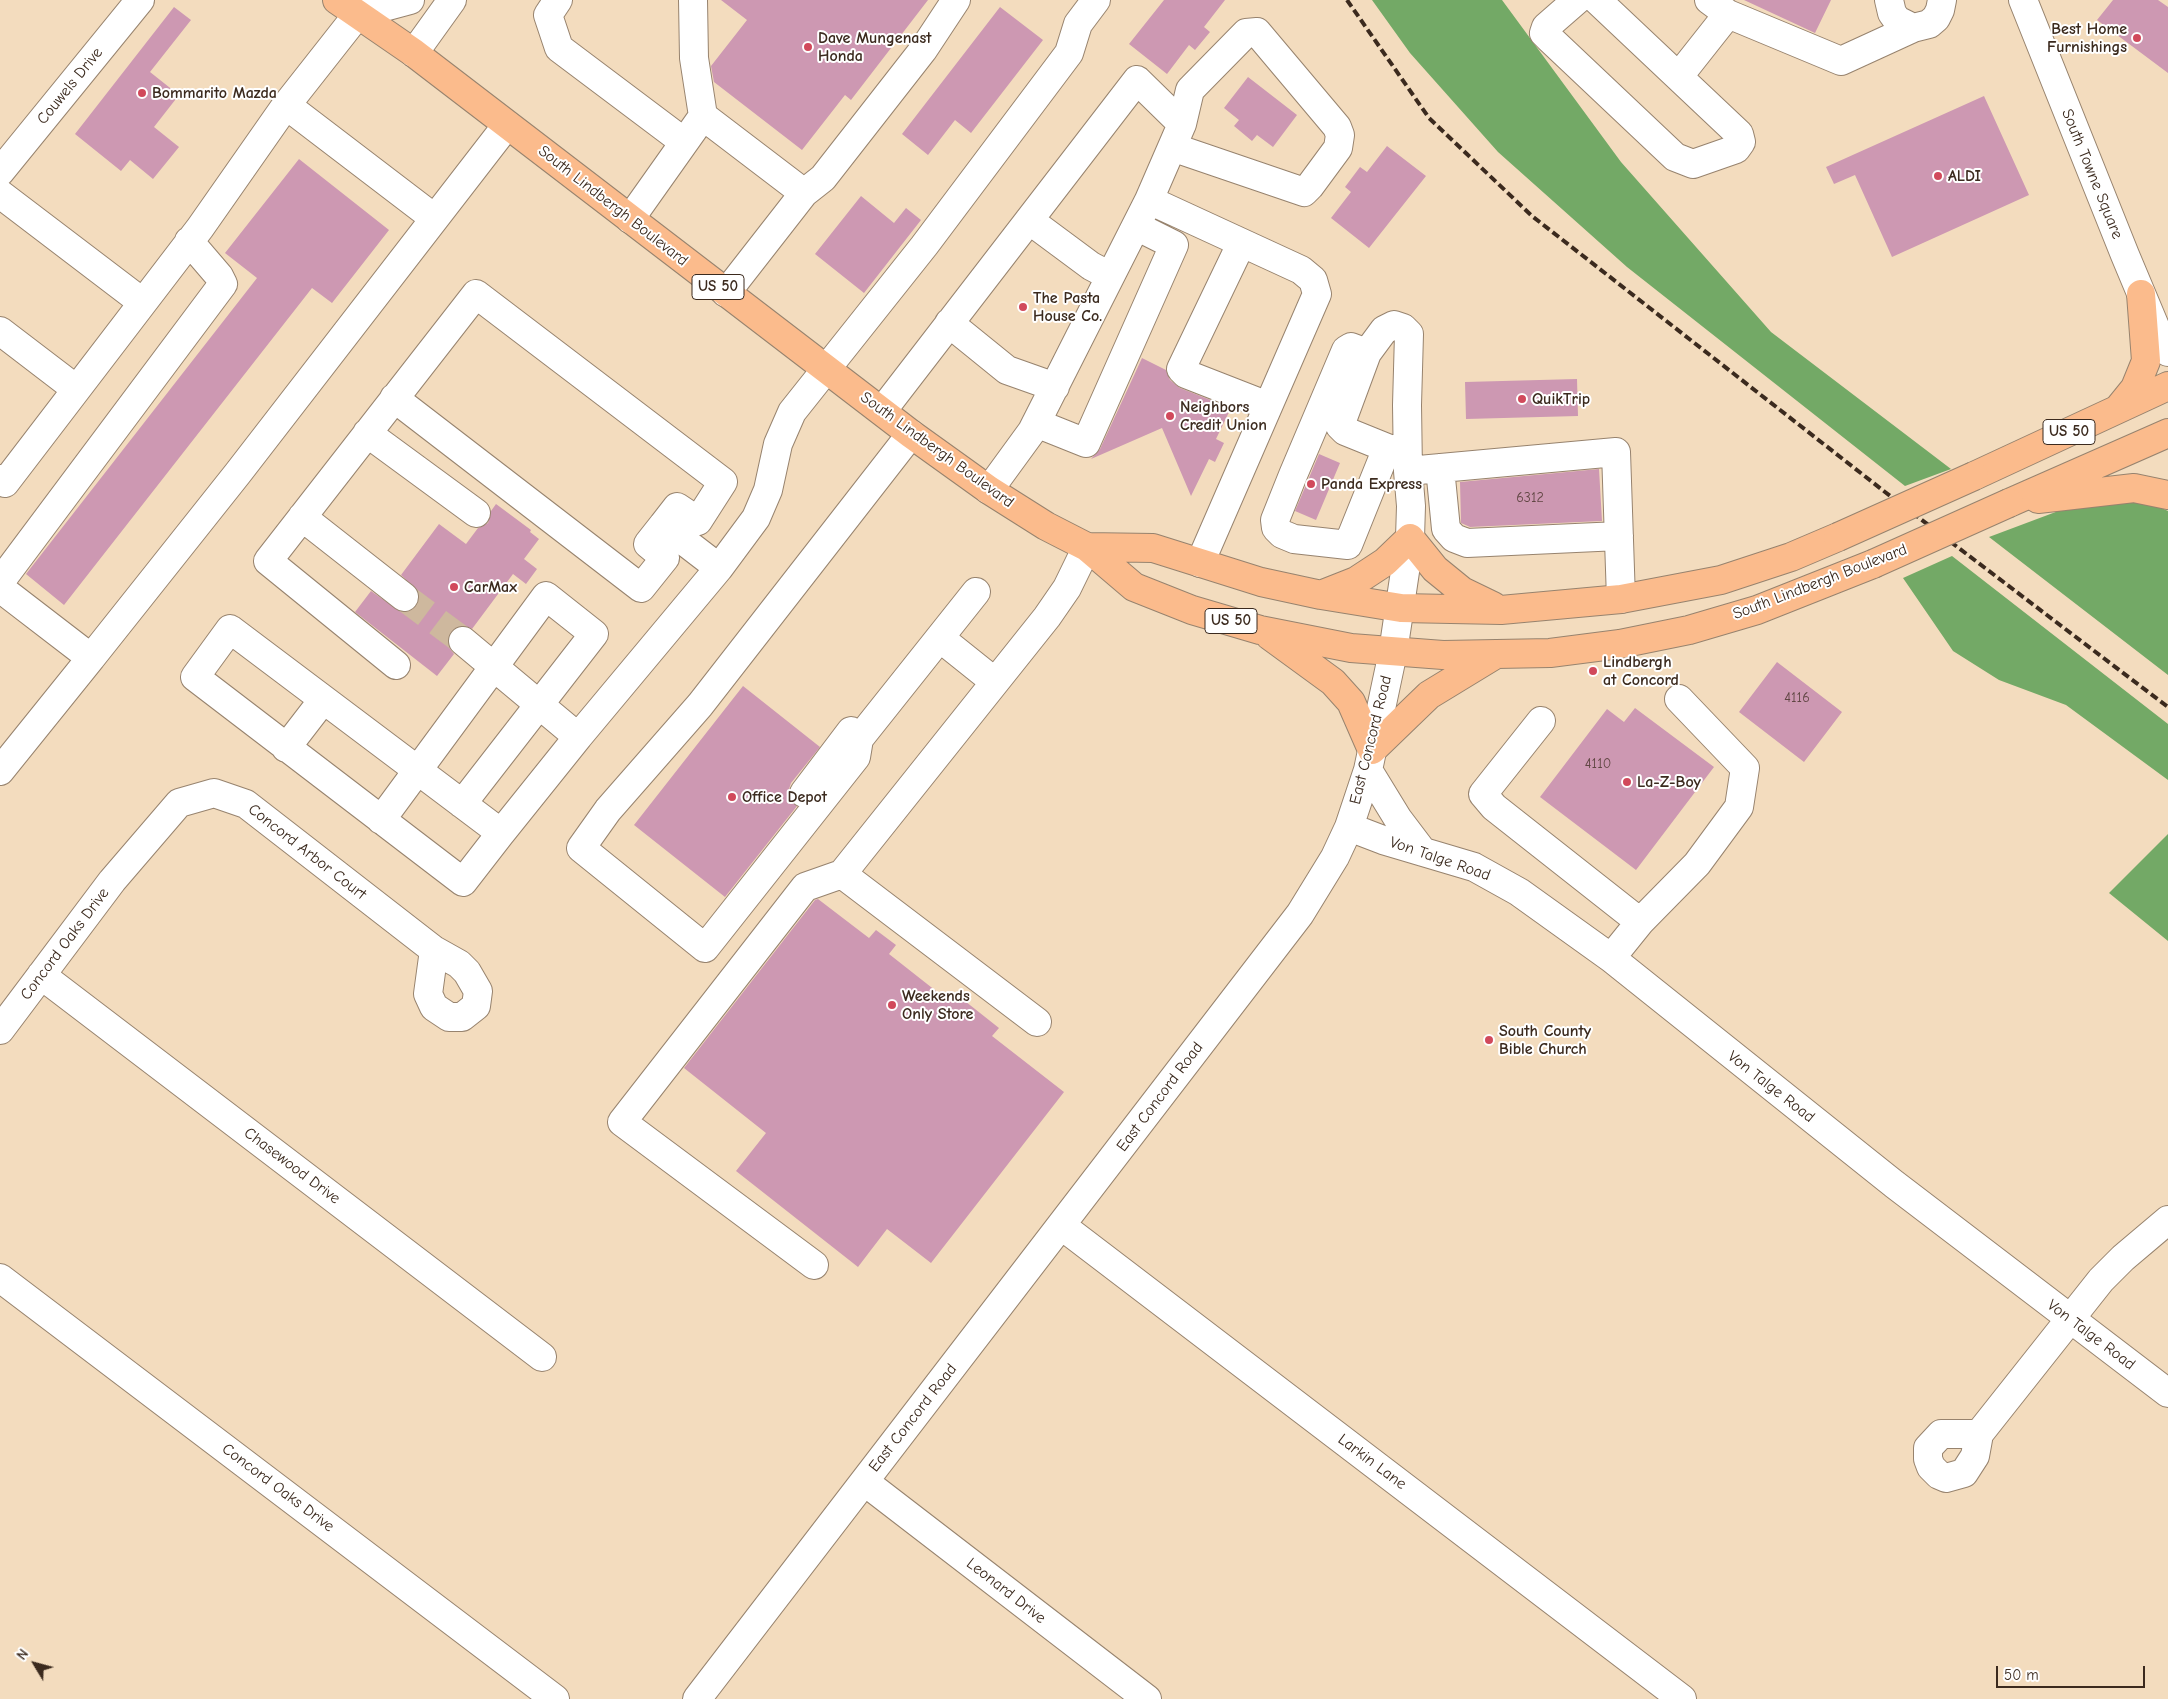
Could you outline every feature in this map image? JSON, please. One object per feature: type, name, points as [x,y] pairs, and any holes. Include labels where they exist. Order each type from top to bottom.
[{"type":"main road","name":"South Lindbergh Boulevard","points":[[348,7],[414,54],[911,434],[989,490],[1046,526],[1087,547],[1134,587],[1192,610],[1260,630],[1351,648],[1393,652],[1493,656],[1550,653],[1620,644],[1688,630],[1757,610],[1873,564],[2168,433]]},
{"type":"main road","points":[[2118,409],[2135,388],[2146,361],[2141,294]]},
{"type":"main road","name":"South Lindbergh Boulevard","points":[[1087,547],[1153,548],[1261,582],[1322,595],[1401,608],[1501,610],[1621,599],[1721,580],[1791,557],[1838,538],[2118,409],[2167,390]]},
{"type":"main road","points":[[2009,503],[2134,488],[2168,495]]},
{"type":"main road","points":[[1322,595],[1356,581],[1384,562],[1410,538],[1435,569],[1462,592],[1501,610]]},
{"type":"main road","points":[[1260,630],[1334,682],[1351,702],[1370,760],[1429,695],[1493,656]]},
{"type":"street","name":"Couwels Drive","points":[[0,172],[140,0]]},
{"type":"street","points":[[0,479],[5,483],[189,241],[286,105],[348,7],[410,0]]},
{"type":"street","points":[[414,54],[452,0]]},
{"type":"street","points":[[558,0],[548,15],[559,48],[684,142]]},
{"type":"street","points":[[630,219],[702,116],[694,58],[693,0]]},
{"type":"street","points":[[726,293],[804,193],[823,178],[923,50],[956,0]]},
{"type":"street","points":[[501,833],[230,629],[195,677],[462,882],[578,737],[718,568],[756,518],[768,490],[778,444],[792,412],[924,246],[1068,53],[1078,24],[1096,0]]},
{"type":"street","points":[[1577,0],[1546,27],[1544,33],[1549,38],[1676,157],[1692,164],[1736,150],[1741,142],[1739,134],[1597,0]]},
{"type":"street","points":[[1890,0],[1892,13],[1897,20],[1912,28]]},
{"type":"street","points":[[1679,76],[1719,7],[1841,62],[1912,28],[1930,24],[1936,18],[1942,0]]},
{"type":"street","name":"South Towne Square","points":[[2023,0],[2141,294],[2166,350],[2167,390]]},
{"type":"street","points":[[882,411],[1137,80],[1177,136],[1304,192],[1310,186],[1338,148],[1340,135],[1337,127],[1257,32],[1246,33],[1190,90],[1177,136],[1136,226],[1036,423],[989,490]]},
{"type":"street","points":[[286,105],[434,218]]},
{"type":"street","points":[[702,116],[804,193]]},
{"type":"street","points":[[0,771],[238,473],[507,125]]},
{"type":"street","points":[[0,194],[142,302]]},
{"type":"street","points":[[1149,200],[1301,270],[1312,280],[1317,294],[1200,563]]},
{"type":"street","points":[[1029,220],[1091,266],[1110,276]]},
{"type":"street","points":[[1036,423],[1086,443],[1174,245],[1136,226]]},
{"type":"street","points":[[0,582],[223,284],[219,276],[189,241]]},
{"type":"street","points":[[1241,244],[1181,369],[1186,374],[1268,406]]},
{"type":"street","points":[[394,398],[641,588],[665,558],[648,544],[662,525],[677,507],[698,521],[723,482],[476,294],[394,398],[268,561],[396,664]]},
{"type":"street","points":[[949,323],[1007,370],[1055,387]]},
{"type":"street","name":"East Concord Road","points":[[697,1699],[1300,914],[1335,856],[1349,827],[1370,760],[1401,608],[1410,538],[1411,506],[1401,457],[1407,405],[1409,334],[1403,328],[1394,325],[1384,330],[1367,353]]},
{"type":"street","points":[[0,331],[76,389]]},
{"type":"street","points":[[1401,457],[1348,545],[1287,537],[1276,528],[1275,520],[1346,350],[1351,347],[1367,353],[1340,426],[1345,431],[1401,457],[1440,468],[1616,452],[1621,599]]},
{"type":"street","points":[[367,433],[476,513]]},
{"type":"street","points":[[855,735],[856,757],[705,948],[582,848],[608,810],[700,705],[911,434]]},
{"type":"street","points":[[1440,468],[1446,529],[1454,538],[1467,542],[1619,536]]},
{"type":"street","points":[[302,517],[404,597]]},
{"type":"street","points":[[662,525],[718,568]]},
{"type":"street","points":[[814,1265],[622,1122],[805,887],[842,874],[1000,676],[1067,588],[1087,547]]},
{"type":"street","points":[[0,588],[91,658]]},
{"type":"street","points":[[804,794],[944,633],[976,592]]},
{"type":"street","points":[[382,820],[546,596],[594,634],[462,804]]},
{"type":"street","points":[[944,633],[1000,676]]},
{"type":"street","points":[[463,641],[578,737]]},
{"type":"street","points":[[1611,958],[1640,922],[1697,864],[1739,808],[1745,768],[1679,699]]},
{"type":"street","points":[[286,748],[323,700]]},
{"type":"street","points":[[1541,720],[1484,794],[1494,807],[1640,922]]},
{"type":"street","points":[[1370,760],[1398,819],[1423,852]]},
{"type":"street","name":"Concord Arbor Court","points":[[112,881],[179,803],[214,793],[246,804],[434,950]]},
{"type":"street","name":"Von Talge Road","points":[[1349,827],[1474,867],[1497,878],[1611,958],[1894,1184],[2168,1393]]},
{"type":"street","points":[[842,874],[1037,1022]]},
{"type":"street","name":"Concord Oaks Drive","points":[[0,1030],[112,881]]},
{"type":"street","name":"Chasewood Drive","points":[[41,976],[542,1357]]},
{"type":"street","points":[[1979,1434],[2117,1263],[2168,1220]]},
{"type":"street","name":"Larkin Lane","points":[[1062,1226],[1682,1699]]},
{"type":"street","name":"Concord Oaks Drive","points":[[0,1278],[555,1699]]},
{"type":"street","name":"Leonard Drive","points":[[865,1482],[1147,1699]]},
{"type":"green space","points":[[1372,0],[1502,0],[1621,162],[1771,332],[1951,469],[1905,486],[1627,267],[1498,152],[1410,53]]},
{"type":"green space","points":[[2138,497],[2168,511],[2168,675],[1989,537],[2085,501]]},
{"type":"green space","points":[[1952,556],[2168,724],[2168,780],[2066,705],[1999,680],[1953,651],[1903,578]]},
{"type":"green space","points":[[2168,834],[2168,941],[2109,893]]},
{"type":"building","name":"Dave Mungenast Honda","points":[[721,0],[928,0],[851,100],[845,95],[802,150],[714,82],[711,66],[747,20]]},
{"type":"building","points":[[1164,0],[1225,0],[1204,27],[1210,32],[1195,50],[1189,45],[1167,74],[1129,44]]},
{"type":"building","points":[[1744,0],[1831,0],[1815,33]]},
{"type":"building","points":[[2113,0],[2158,0],[2168,7],[2168,73],[2097,20]]},
{"type":"building","name":"Bommarito Mazda","points":[[174,7],[191,20],[150,72],[179,95],[154,127],[179,147],[153,179],[130,160],[121,171],[75,134]]},
{"type":"building","points":[[1000,7],[1043,40],[971,133],[955,120],[928,155],[902,134]]},
{"type":"building","points":[[1248,77],[1297,115],[1273,147],[1257,135],[1252,141],[1234,126],[1239,120],[1224,108]]},
{"type":"building","name":"ALDI","points":[[1984,96],[2029,195],[1892,257],[1855,175],[1834,184],[1826,167]]},
{"type":"building","points":[[1387,146],[1426,176],[1369,248],[1331,218],[1351,192],[1345,187],[1360,167],[1367,172]]},
{"type":"building","points":[[299,159],[389,230],[332,303],[312,288],[64,605],[26,574],[257,278],[225,253]]},
{"type":"building","points":[[861,196],[894,223],[906,208],[921,220],[864,293],[815,254]]},
{"type":"building","name":"Neighbors Credit Union","points":[[1142,358],[1166,370],[1170,380],[1180,388],[1231,408],[1216,439],[1224,443],[1215,462],[1209,459],[1191,496],[1162,428],[1091,459],[1100,449]]},
{"type":"building","name":"QuikTrip","points":[[1577,379],[1578,416],[1466,419],[1465,382]]},
{"type":"building","name":"Panda Express","points":[[1319,454],[1340,463],[1316,520],[1295,511]]},
{"type":"building","points":[[1599,469],[1602,521],[1470,527],[1461,523],[1460,482]]},
{"type":"building","name":"CarMax","points":[[496,504],[531,530],[530,532],[539,539],[524,559],[537,569],[526,584],[513,574],[472,629],[458,626],[451,631],[448,638],[448,646],[454,654],[437,676],[355,612],[371,591],[401,612],[409,612],[416,607],[419,599],[418,591],[401,575],[439,524],[466,544],[478,528],[488,523],[491,511]]},
{"type":"building","points":[[1777,662],[1842,712],[1804,762],[1739,712]]},
{"type":"building","name":"Office Depot","points":[[743,686],[820,747],[791,783],[788,792],[789,799],[797,806],[725,897],[634,825]]},
{"type":"building","name":"La-Z-Boy","points":[[1635,708],[1714,767],[1636,870],[1540,797],[1607,709],[1624,722]]},
{"type":"building","points":[[818,899],[869,938],[876,930],[896,945],[889,954],[950,1002],[956,994],[999,1028],[992,1036],[1064,1092],[931,1263],[887,1229],[858,1267],[736,1171],[766,1133],[684,1068],[815,900]]},
{"type":"tunnel","points":[[404,597],[463,641]]},
{"type":"railway","points":[[1347,0],[1429,118],[1532,216],[1885,492],[2168,707]]},
{"type":"place","name":"Best Home Furnishings","points":[[2137,38]]},
{"type":"place","name":"Dave Mungenast Honda","points":[[808,47]]},
{"type":"place","name":"Bommarito Mazda","points":[[142,93]]},
{"type":"place","name":"ALDI","points":[[1938,176]]},
{"type":"place","name":"The Pasta House Co.","points":[[1023,307]]},
{"type":"place","name":"QuikTrip","points":[[1522,399]]},
{"type":"place","name":"Neighbors Credit Union","points":[[1170,416]]},
{"type":"place","name":"Panda Express","points":[[1311,484]]},
{"type":"place","name":"CarMax","points":[[454,587]]},
{"type":"place","name":"Lindbergh at Concord","points":[[1593,671]]},
{"type":"place","name":"La-Z-Boy","points":[[1627,782]]},
{"type":"place","name":"Office Depot","points":[[732,797]]},
{"type":"place","name":"Weekends Only Store","points":[[892,1005]]},
{"type":"place","name":"South County Bible Church","points":[[1489,1040]]}]
